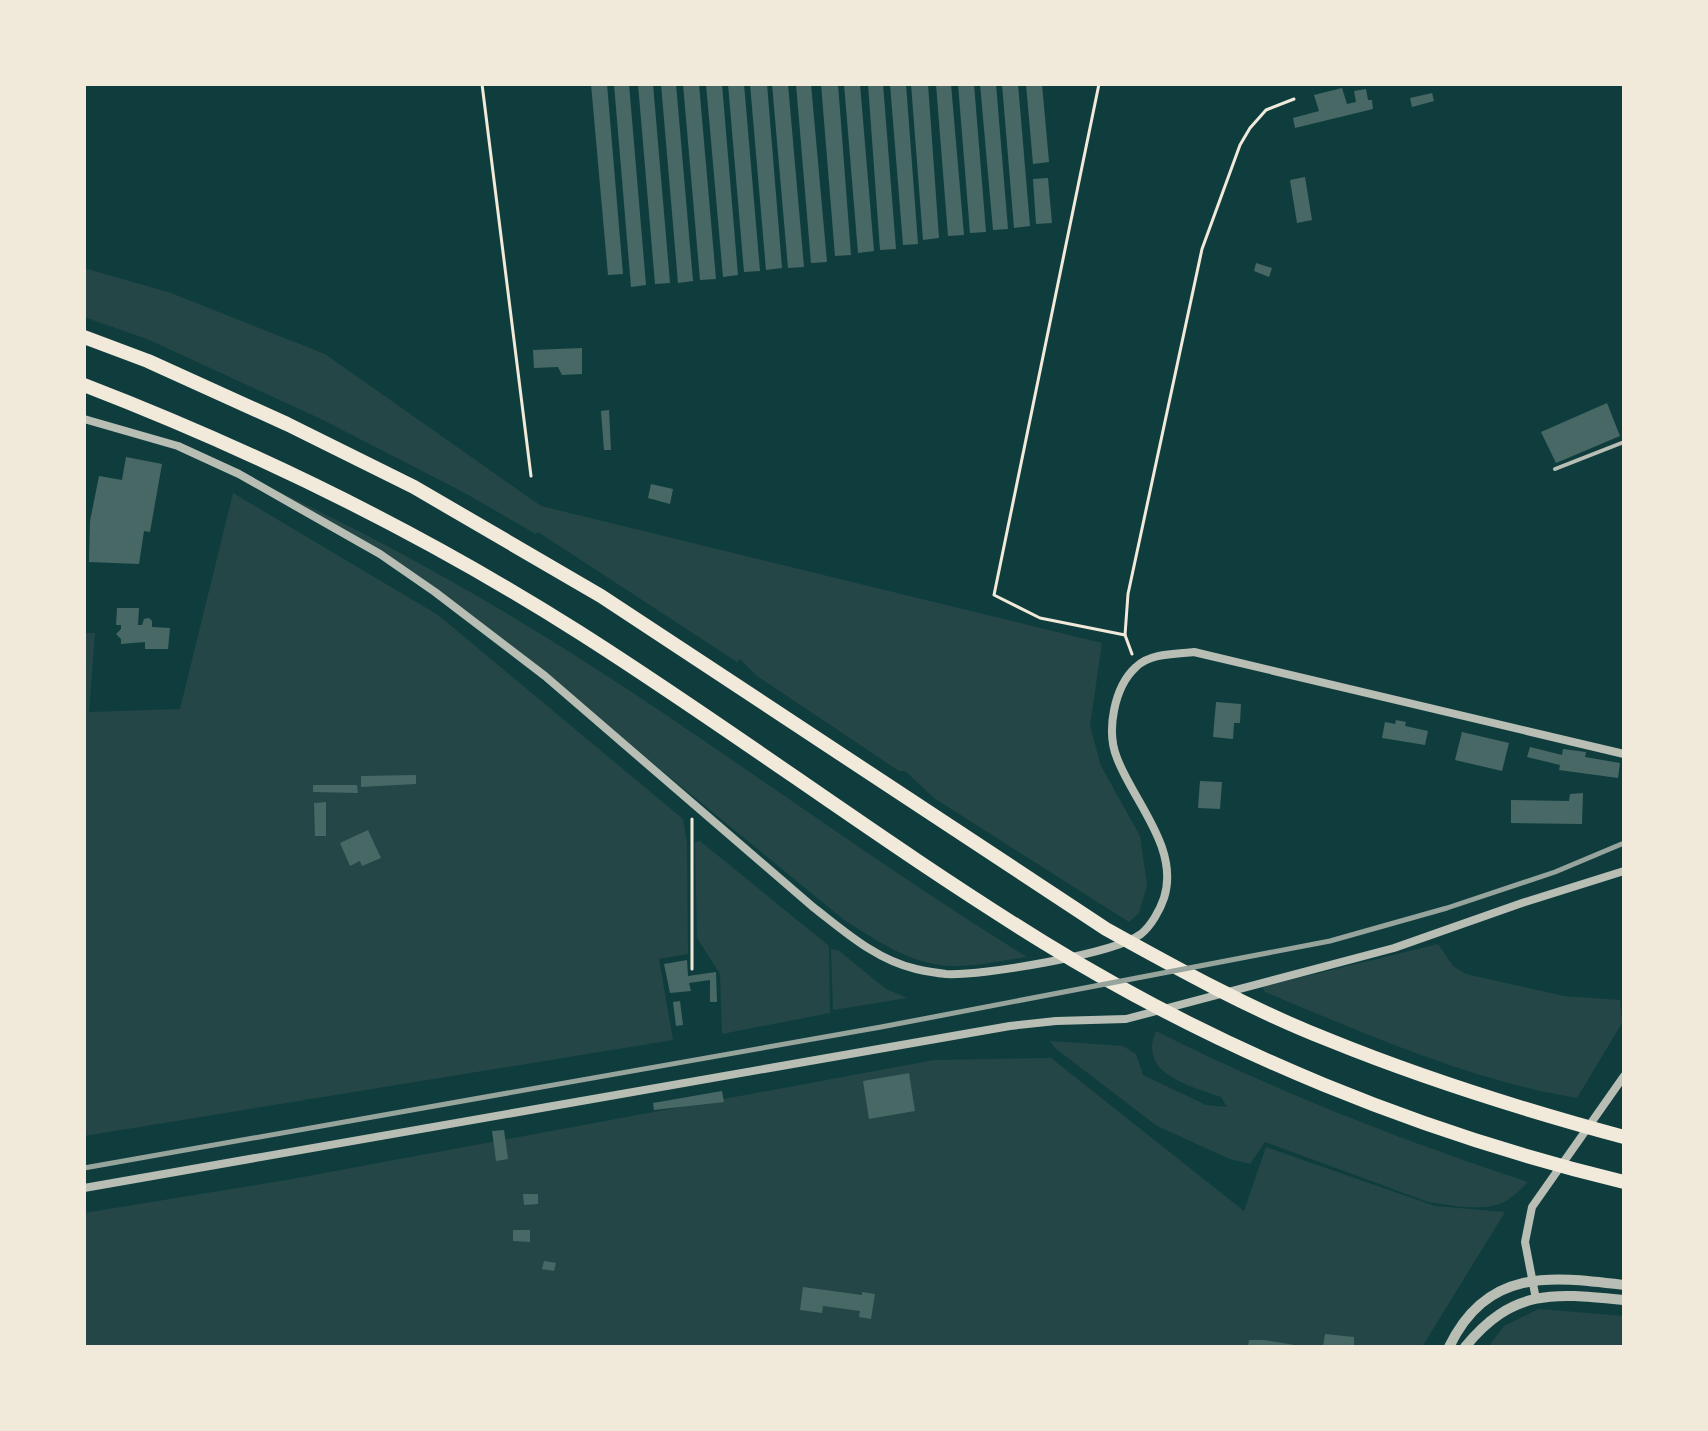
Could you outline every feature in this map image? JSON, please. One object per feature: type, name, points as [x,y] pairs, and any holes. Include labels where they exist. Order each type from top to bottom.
[{"type":"highway","points":[[84,337],[148,361],[414,487],[601,596],[1106,929],[1252,1005],[1356,1050],[1549,1117],[1624,1137]]},
{"type":"highway","points":[[84,385],[159,414],[288,472],[417,537],[576,631],[858,822],[1044,942],[1187,1022],[1311,1078],[1430,1125],[1603,1181],[1624,1191]]},
{"type":"highway","points":[[1603,1181],[1624,1182]]},
{"type":"street","points":[[84,419],[178,446],[239,474],[380,554],[545,676],[859,943],[913,969],[947,974],[1029,965],[1121,943],[1142,933],[1153,921],[1164,897],[1166,869],[1155,828],[1116,756],[1112,734],[1118,693],[1136,666],[1160,655],[1194,652],[1624,754]]},
{"type":"street","points":[[84,1188],[1010,1026],[1126,1019],[1394,948],[1624,871]]},
{"type":"street","points":[[1536,1299],[1525,1242],[1532,1207],[1624,1076]]},
{"type":"street","points":[[1449,1347],[1474,1310],[1509,1287],[1532,1280],[1569,1277],[1624,1285]]},
{"type":"street","points":[[1465,1347],[1482,1327],[1509,1307],[1536,1299],[1568,1294],[1624,1300]]},
{"type":"lane","points":[[1555,469],[1624,442]]},
{"type":"path","points":[[482,84],[531,476]]},
{"type":"path","points":[[1099,84],[994,595],[1040,618],[1125,635]]},
{"type":"path","points":[[1136,666],[1125,635],[1128,594],[1202,249],[1240,145],[1250,128],[1266,110],[1294,99]]},
{"type":"path","points":[[692,969],[690,847],[693,804]]},
{"type":"shaded area","points":[[84,268],[171,293],[325,354],[541,506],[1102,643],[1090,726],[1101,766],[1140,836],[1147,885],[1139,913],[1129,922],[934,798],[905,771],[899,771],[757,676],[740,659],[737,662],[538,532],[536,534],[463,492],[321,419],[147,339],[84,317]]},
{"type":"shaded area","points":[[264,485],[403,554],[537,632],[1027,957],[970,965],[936,964],[908,956],[868,935],[843,919],[484,625],[404,566]]},
{"type":"shaded area","points":[[233,493],[438,615],[683,819],[687,843],[688,954],[659,959],[673,1040],[84,1136],[84,633],[95,633],[89,712],[180,709]]},
{"type":"shaded area","points":[[700,841],[829,946],[830,1013],[722,1034],[720,974],[697,938],[695,842]]},
{"type":"shaded area","points":[[1438,944],[1453,966],[1466,974],[1564,996],[1620,1000],[1622,1023],[1577,1098],[1497,1080],[1418,1054],[1265,992],[1262,987]]},
{"type":"shaded area","points":[[831,949],[839,951],[886,989],[907,998],[833,1010]]},
{"type":"shaded area","points":[[1156,1031],[1246,1074],[1339,1113],[1528,1182],[1500,1204],[1469,1207],[1428,1202],[1265,1142],[1250,1164],[1230,1159],[1157,1126],[1050,1041],[1123,1046],[1136,1054],[1143,1075],[1206,1105],[1227,1107],[1221,1097],[1182,1083],[1160,1068],[1152,1046]]},
{"type":"shaded area","points":[[1051,1058],[1244,1211],[1266,1147],[1435,1206],[1505,1212],[1422,1347],[84,1347],[84,1213],[292,1179],[934,1060]]},
{"type":"shaded area","points":[[1539,1309],[1624,1316],[1624,1347],[1488,1347],[1504,1326]]},
{"type":"building","points":[[591,84],[607,84],[623,274],[608,275]]},
{"type":"building","points":[[614,84],[629,84],[646,285],[631,287]]},
{"type":"building","points":[[638,84],[653,84],[670,283],[655,284]]},
{"type":"building","points":[[661,84],[676,84],[693,281],[678,283]]},
{"type":"building","points":[[683,84],[699,84],[716,279],[700,280]]},
{"type":"building","points":[[706,84],[722,84],[738,275],[723,277]]},
{"type":"building","points":[[728,84],[744,84],[760,271],[744,272]]},
{"type":"building","points":[[750,84],[767,84],[782,268],[766,270]]},
{"type":"building","points":[[772,84],[788,84],[804,267],[788,268]]},
{"type":"building","points":[[796,84],[811,84],[827,262],[811,263]]},
{"type":"building","points":[[821,84],[838,84],[851,255],[835,256]]},
{"type":"building","points":[[844,84],[860,84],[874,251],[858,253]]},
{"type":"building","points":[[868,84],[883,84],[896,249],[880,250]]},
{"type":"building","points":[[890,84],[906,84],[918,244],[903,245]]},
{"type":"building","points":[[911,84],[928,84],[939,238],[923,240]]},
{"type":"building","points":[[936,84],[951,84],[964,235],[948,236]]},
{"type":"building","points":[[958,84],[974,84],[986,232],[970,233]]},
{"type":"building","points":[[980,84],[996,84],[1008,229],[993,230]]},
{"type":"building","points":[[1002,84],[1018,84],[1030,226],[1014,228]]},
{"type":"building","points":[[1026,84],[1042,84],[1049,162],[1033,164]]},
{"type":"building","points":[[1342,88],[1347,104],[1356,102],[1354,91],[1366,89],[1373,109],[1295,128],[1293,118],[1319,111],[1314,95]]},
{"type":"building","points":[[1432,93],[1434,101],[1412,107],[1410,98]]},
{"type":"building","points":[[1305,177],[1312,220],[1297,223],[1290,180]]},
{"type":"building","points":[[1048,178],[1052,223],[1036,224],[1033,179]]},
{"type":"building","points":[[1256,263],[1272,268],[1269,277],[1254,271]]},
{"type":"building","points":[[582,348],[582,374],[562,375],[558,367],[534,368],[533,350]]},
{"type":"building","points":[[1607,403],[1620,436],[1556,463],[1541,432]]},
{"type":"building","points":[[609,410],[611,450],[604,450],[601,411]]},
{"type":"building","points":[[126,457],[162,464],[150,532],[144,531],[139,564],[89,562],[90,521],[99,476],[122,480]]},
{"type":"building","points":[[651,484],[673,489],[670,504],[648,498]]},
{"type":"building","points":[[117,608],[139,608],[138,625],[149,618],[152,627],[170,628],[168,649],[145,649],[145,642],[121,644],[116,634],[121,629],[121,625],[116,625]]},
{"type":"building","points":[[1216,702],[1241,704],[1240,723],[1234,723],[1233,739],[1213,737]]},
{"type":"building","points":[[1396,720],[1406,722],[1405,726],[1428,731],[1425,745],[1382,738],[1385,722],[1395,724]]},
{"type":"building","points":[[1462,732],[1509,743],[1502,771],[1455,760]]},
{"type":"building","points":[[1530,747],[1562,755],[1563,749],[1586,752],[1585,757],[1620,763],[1618,778],[1559,770],[1560,765],[1527,757]]},
{"type":"building","points":[[416,775],[416,784],[361,787],[361,776]]},
{"type":"building","points":[[1200,781],[1222,782],[1220,809],[1198,808]]},
{"type":"building","points":[[313,785],[357,785],[358,793],[313,792]]},
{"type":"building","points":[[1583,793],[1582,824],[1511,823],[1511,800],[1569,801],[1570,794]]},
{"type":"building","points":[[326,802],[326,836],[315,836],[314,803]]},
{"type":"building","points":[[368,830],[381,858],[362,866],[360,861],[350,866],[340,843]]},
{"type":"building","points":[[687,960],[688,976],[716,972],[717,1002],[710,1002],[710,980],[689,983],[691,991],[670,993],[664,964]]},
{"type":"building","points":[[680,1001],[683,1025],[676,1026],[673,1002]]},
{"type":"building","points":[[909,1073],[915,1111],[869,1119],[863,1081]]},
{"type":"building","points":[[722,1091],[724,1102],[654,1110],[653,1103]]},
{"type":"building","points":[[504,1130],[508,1159],[496,1161],[492,1131]]},
{"type":"building","points":[[523,1194],[538,1194],[538,1204],[524,1205]]},
{"type":"building","points":[[513,1230],[530,1230],[530,1242],[513,1241]]},
{"type":"building","points":[[544,1261],[556,1263],[554,1271],[542,1269]]},
{"type":"building","points":[[803,1287],[875,1294],[871,1319],[859,1317],[860,1311],[823,1306],[822,1313],[800,1310]]},
{"type":"building","points":[[1325,1334],[1354,1337],[1354,1347],[1323,1347]]},
{"type":"building","points":[[1249,1340],[1264,1340],[1307,1347],[1248,1347]]},
{"type":"railway","points":[[84,1168],[881,1027],[1330,941],[1447,908],[1555,872],[1624,843]]}]
